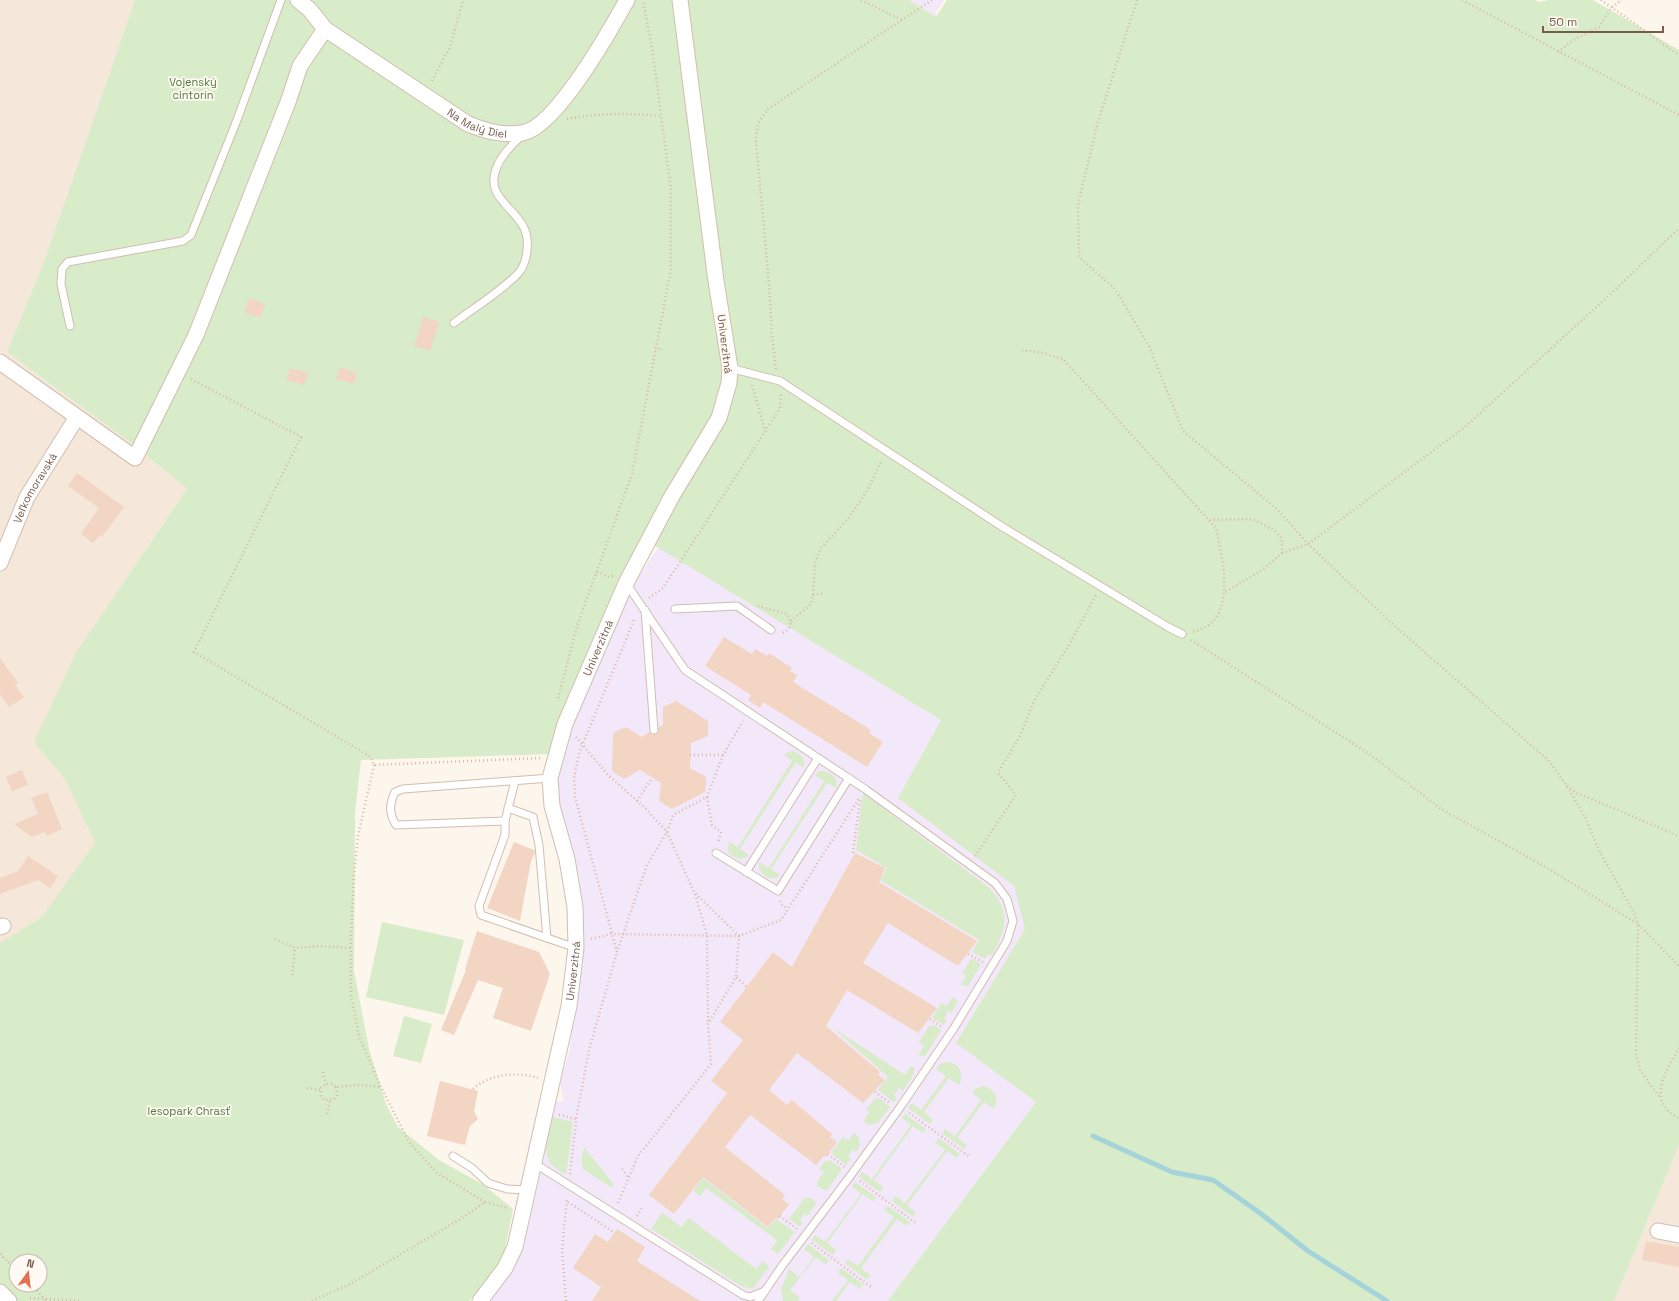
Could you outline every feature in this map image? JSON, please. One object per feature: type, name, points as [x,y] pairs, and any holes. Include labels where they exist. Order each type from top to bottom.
[{"type":"street","name":"Na Malý Diel","points":[[298,0],[310,10],[325,29],[468,124],[493,133],[523,133],[541,123],[569,95],[612,29],[627,0]]},
{"type":"street","name":"Univerzitná","points":[[480,1301],[505,1268],[515,1247],[569,1006],[577,946],[575,907],[567,859],[552,806],[550,778],[555,756],[566,724],[626,583],[672,496],[719,418],[729,383],[730,368],[715,273],[680,0]]},
{"type":"street","points":[[0,362],[135,458],[199,327],[288,102],[300,66],[325,29]]},
{"type":"street","name":"Veľkomoravská","points":[[0,563],[27,497],[77,417]]},
{"type":"street","points":[[1658,1231],[1679,1235]]},
{"type":"street","points":[[0,1292],[9,1301]]},
{"type":"lane","points":[[70,326],[61,284],[62,269],[68,262],[183,241],[190,235],[236,120],[281,0]]},
{"type":"lane","points":[[454,323],[512,279],[521,269],[526,255],[527,241],[523,226],[500,200],[494,186],[496,169],[504,154],[523,133]]},
{"type":"lane","points":[[730,368],[780,381],[886,452],[1001,526],[1182,634]]},
{"type":"lane","points":[[626,583],[685,670],[865,789],[994,883],[1007,899],[1013,921],[1008,941],[954,1028],[897,1106],[852,1175],[782,1266],[758,1301]]},
{"type":"lane","points":[[675,609],[737,606],[771,630]]},
{"type":"lane","points":[[643,607],[654,730]]},
{"type":"lane","points":[[746,872],[818,758]]},
{"type":"lane","points":[[505,821],[396,825],[390,814],[390,802],[395,792],[403,788],[550,778]]},
{"type":"lane","points":[[716,853],[778,891],[849,778]]},
{"type":"lane","points":[[514,781],[505,821],[505,835],[479,906],[481,915],[547,938],[577,946]]},
{"type":"lane","points":[[508,808],[533,817],[539,845],[547,938]]},
{"type":"lane","points":[[453,1156],[472,1168],[488,1183],[507,1189],[527,1190]]},
{"type":"lane","points":[[533,1162],[742,1295],[750,1297],[766,1291]]},
{"type":"path","points":[[425,94],[450,47],[463,0]]},
{"type":"path","points":[[557,703],[578,623],[632,474],[671,269],[671,189],[652,48],[643,0]]},
{"type":"path","points":[[861,0],[902,20]]},
{"type":"path","points":[[617,952],[575,797],[576,765],[582,743],[643,607],[663,588],[780,408],[780,381],[777,373],[772,335],[756,136],[758,123],[768,109],[932,0]]},
{"type":"path","points":[[1137,0],[1097,125],[1078,205],[1079,257],[1116,289],[1150,346],[1183,431],[1277,509],[1308,544],[1397,628],[1548,760],[1585,817],[1600,852],[1635,915],[1638,924],[1636,1054],[1640,1070],[1667,1110],[1679,1118]]},
{"type":"path","points":[[1462,0],[1679,115]]},
{"type":"path","points":[[1601,0],[1679,55]]},
{"type":"path","points":[[1558,52],[1575,39],[1599,27],[1612,7],[1622,0]]},
{"type":"path","points":[[541,123],[586,115],[633,114],[661,116]]},
{"type":"path","points":[[1224,593],[1265,568],[1282,553],[1308,544],[1465,427],[1615,290],[1679,228]]},
{"type":"path","points":[[655,348],[663,350]]},
{"type":"path","points":[[1022,350],[1043,353],[1063,360],[1216,528],[1224,564],[1224,593],[1218,616],[1203,630],[1182,634]]},
{"type":"path","points":[[178,372],[301,437],[194,652],[371,757],[374,765],[358,836],[354,875],[351,995],[359,1036],[381,1087],[410,1142],[437,1174],[486,1202],[505,1208],[523,1210]]},
{"type":"path","points":[[748,373],[766,430]]},
{"type":"path","points":[[791,621],[811,604],[815,563],[821,548],[848,519],[868,489],[886,452]]},
{"type":"path","points":[[1210,520],[1252,519],[1275,531],[1282,539],[1282,553]]},
{"type":"path","points":[[969,864],[1016,795],[998,773],[1020,736],[1034,701],[1069,645],[1100,585]]},
{"type":"path","points":[[813,595],[824,593]]},
{"type":"path","points":[[1182,634],[1368,753],[1441,809],[1544,866],[1638,924],[1679,966]]},
{"type":"path","points":[[566,724],[608,775],[667,832],[694,892],[707,936],[708,1024],[711,1064],[638,1156],[628,1177],[614,1214]]},
{"type":"path","points":[[716,853],[721,832],[712,825],[707,797],[723,755],[739,729]]},
{"type":"path","points":[[690,755],[723,755]]},
{"type":"path","points":[[374,765],[555,756]]},
{"type":"path","points":[[636,801],[652,778]]},
{"type":"path","points":[[1566,786],[1577,793],[1679,836]]},
{"type":"path","points":[[577,946],[611,934],[739,936],[781,920],[865,789]]},
{"type":"path","points":[[853,853],[860,796]]},
{"type":"path","points":[[566,1301],[562,1250],[568,1202],[566,1195],[569,1185],[577,1113],[589,1050],[617,952],[647,865],[667,832],[673,815],[707,797]]},
{"type":"path","points":[[694,892],[739,936],[736,977],[708,1024]]},
{"type":"path","points":[[275,939],[295,948],[320,946],[351,948]]},
{"type":"path","points":[[292,975],[295,948]]},
{"type":"path","points":[[968,954],[985,963]]},
{"type":"path","points":[[736,977],[747,987]]},
{"type":"path","points":[[930,1019],[944,1028]]},
{"type":"path","points":[[1660,1098],[1661,1083],[1679,1048]]},
{"type":"path","points":[[324,1072],[326,1084]]},
{"type":"path","points":[[473,1089],[483,1080],[494,1076],[531,1076],[552,1083]]},
{"type":"path","points":[[320,1090],[326,1084],[333,1084],[336,1087],[359,1085],[381,1087]]},
{"type":"path","points":[[327,1114],[330,1101],[337,1096],[336,1087]]},
{"type":"path","points":[[307,1088],[320,1090]]},
{"type":"path","points":[[320,1090],[321,1096],[324,1100],[330,1101]]},
{"type":"path","points":[[875,1092],[968,1156]]},
{"type":"path","points":[[828,1154],[852,1175],[917,1224]]},
{"type":"path","points":[[622,1169],[628,1177]]},
{"type":"path","points":[[312,1301],[350,1284],[462,1218],[486,1202]]},
{"type":"path","points":[[568,1202],[615,1232]]},
{"type":"path","points":[[780,1216],[799,1230],[804,1237],[871,1287]]},
{"type":"path","points":[[0,1254],[8,1262]]},
{"type":"path","points":[[39,1293],[47,1301]]},
{"type":"path","points":[[30,1298],[82,1301]]},
{"type":"shaded area","points":[[0,0],[135,0],[45,259],[7,352],[131,443],[187,489],[77,651],[65,779],[95,843],[64,904],[15,939],[0,943]]},
{"type":"shaded area","points":[[688,0],[944,0],[935,14],[941,20],[1158,1151],[926,1301],[489,1301],[504,1283],[514,1266],[533,1200],[556,1101],[564,1102],[560,1083],[569,1053],[580,974],[581,903],[573,848],[559,803],[557,782],[560,762],[570,729],[624,599],[677,519]]},
{"type":"shaded area","points":[[1679,1145],[1679,1301],[1614,1301]]},
{"type":"green space","points":[[135,0],[909,0],[936,17],[947,0],[1535,0],[1539,2],[1549,0],[1593,0],[1679,50],[1679,1145],[1614,1301],[888,1301],[1036,1102],[956,1043],[1025,929],[1014,886],[898,798],[941,720],[652,544],[552,754],[361,760],[355,812],[354,971],[369,1049],[386,1104],[398,1127],[439,1160],[484,1185],[513,1209],[501,1268],[469,1301],[0,1301],[0,943],[41,918],[95,843],[65,779],[34,742],[77,651],[187,489],[131,443],[7,352],[45,259]]},
{"type":"green space","points":[[793,751],[803,757],[804,768],[795,763],[740,849],[749,855],[741,859],[736,857],[728,852],[729,842],[738,847],[792,761],[784,755]]},
{"type":"green space","points":[[820,771],[833,775],[837,784],[836,788],[827,783],[771,869],[780,875],[774,878],[768,878],[759,869],[759,862],[769,868],[824,781],[815,775]]},
{"type":"green space","points":[[864,794],[987,886],[995,894],[1003,911],[1004,927],[992,955],[987,955],[985,959],[972,952],[979,940],[880,880],[887,868],[856,850],[862,797]]},
{"type":"green space","points":[[382,922],[464,940],[444,1015],[366,997]]},
{"type":"green space","points":[[974,959],[981,964],[968,986],[960,985],[966,976],[962,973],[970,960]]},
{"type":"green space","points":[[952,997],[958,1001],[951,1013],[948,1011],[944,1019],[947,1020],[944,1025],[932,1018],[941,1003],[947,1006]]},
{"type":"green space","points":[[404,1016],[432,1024],[421,1063],[393,1056]]},
{"type":"green space","points":[[934,1025],[941,1030],[925,1056],[922,1056],[919,1054],[924,1045],[919,1042],[929,1026]]},
{"type":"green space","points":[[832,1027],[905,1075],[911,1066],[914,1068],[914,1074],[903,1091],[899,1088],[894,1095],[897,1098],[894,1102],[878,1090],[888,1077]]},
{"type":"green space","points":[[947,1062],[955,1064],[960,1069],[961,1081],[959,1085],[949,1078],[924,1112],[933,1120],[930,1124],[908,1108],[912,1103],[921,1110],[946,1076],[936,1069],[940,1064]]},
{"type":"green space","points":[[983,1086],[991,1089],[995,1094],[996,1105],[994,1109],[984,1102],[957,1138],[967,1145],[964,1149],[942,1133],[945,1129],[955,1136],[981,1100],[972,1093],[975,1089]]},
{"type":"green space","points":[[875,1098],[879,1098],[890,1107],[878,1123],[867,1125],[864,1120],[869,1112],[866,1109]]},
{"type":"green space","points":[[905,1114],[926,1129],[923,1133],[913,1126],[874,1180],[883,1187],[880,1192],[859,1177],[862,1172],[872,1179],[911,1125],[902,1118]]},
{"type":"green space","points":[[553,1117],[573,1122],[566,1175],[551,1164],[548,1159],[546,1147]]},
{"type":"green space","points":[[854,1133],[858,1136],[860,1146],[856,1152],[852,1150],[848,1157],[851,1159],[846,1165],[831,1153],[843,1137],[848,1140]]},
{"type":"green space","points":[[939,1138],[960,1154],[957,1158],[947,1151],[907,1205],[916,1213],[913,1217],[892,1201],[895,1196],[905,1203],[945,1150],[935,1143]]},
{"type":"green space","points":[[584,1147],[614,1185],[611,1187],[607,1185],[583,1169],[581,1160]]},
{"type":"green space","points":[[830,1160],[842,1169],[827,1191],[817,1186],[817,1181],[824,1172],[819,1169],[825,1161]]},
{"type":"green space","points":[[703,1178],[768,1228],[776,1219],[795,1232],[778,1254],[771,1249],[777,1240],[706,1188],[700,1196],[693,1191]]},
{"type":"green space","points":[[855,1182],[876,1197],[873,1201],[863,1194],[827,1243],[836,1250],[833,1255],[812,1240],[815,1235],[825,1242],[861,1194],[852,1186]]},
{"type":"green space","points":[[805,1198],[810,1198],[816,1202],[815,1206],[807,1216],[804,1214],[800,1220],[802,1223],[800,1227],[789,1219]]},
{"type":"green space","points":[[888,1206],[910,1222],[907,1226],[897,1219],[861,1268],[870,1275],[867,1280],[845,1263],[848,1259],[858,1266],[894,1217],[884,1210]]},
{"type":"green space","points":[[662,1212],[681,1227],[689,1218],[756,1269],[763,1261],[769,1267],[753,1289],[741,1286],[651,1229]]},
{"type":"green space","points":[[808,1244],[829,1260],[826,1265],[816,1257],[790,1290],[800,1298],[798,1301],[783,1301],[781,1289],[789,1269],[799,1277],[814,1257],[804,1249]]},
{"type":"green space","points":[[841,1268],[863,1284],[860,1289],[850,1282],[836,1301],[832,1301],[848,1280],[838,1273]]},
{"type":"building","points":[[249,298],[265,304],[260,318],[244,312]]},
{"type":"building","points":[[423,317],[439,322],[430,351],[414,346]]},
{"type":"building","points":[[340,367],[357,373],[354,384],[336,379]]},
{"type":"building","points":[[290,368],[308,373],[304,385],[286,380]]},
{"type":"building","points":[[77,473],[124,507],[102,537],[99,536],[93,543],[81,534],[99,508],[68,486]]},
{"type":"building","points":[[724,637],[752,654],[755,649],[767,656],[769,653],[792,668],[790,671],[797,675],[793,682],[871,730],[869,733],[883,742],[867,767],[763,702],[760,708],[748,700],[751,695],[705,666]]},
{"type":"building","points":[[0,658],[18,683],[15,685],[24,697],[9,707],[0,694]]},
{"type":"building","points":[[676,701],[708,721],[708,736],[691,743],[690,768],[706,777],[705,792],[672,809],[659,801],[661,783],[640,770],[624,779],[612,771],[613,733],[626,727],[641,737],[650,732],[652,735],[656,734],[659,727],[663,725],[663,707]]},
{"type":"building","points":[[22,770],[28,785],[12,791],[6,777]]},
{"type":"building","points":[[47,792],[62,829],[47,836],[45,832],[32,837],[14,824],[38,814],[31,798]]},
{"type":"building","points":[[514,842],[534,850],[535,853],[531,861],[520,921],[487,908]]},
{"type":"building","points":[[855,853],[885,868],[879,882],[977,941],[958,966],[888,923],[863,963],[937,1008],[918,1033],[847,990],[826,1026],[880,1072],[878,1075],[885,1080],[863,1103],[797,1053],[769,1090],[787,1105],[792,1100],[832,1134],[830,1137],[837,1142],[826,1157],[824,1156],[816,1165],[750,1115],[725,1147],[785,1195],[782,1199],[789,1204],[778,1219],[776,1218],[768,1227],[703,1177],[674,1214],[649,1195],[727,1093],[711,1081],[743,1040],[720,1022],[773,952],[792,967]]},
{"type":"building","points":[[28,856],[58,876],[50,888],[38,880],[0,894],[0,878],[18,871]]},
{"type":"building","points":[[477,931],[539,952],[550,974],[531,1031],[493,1018],[503,988],[478,980],[454,1035],[441,1030],[466,970],[465,969]]},
{"type":"building","points":[[440,1081],[478,1091],[474,1111],[478,1119],[470,1126],[465,1145],[427,1136]]},
{"type":"building","points":[[617,1229],[645,1247],[637,1261],[700,1301],[592,1301],[601,1287],[573,1268],[595,1234],[608,1242]]},
{"type":"building","points":[[1646,1241],[1679,1247],[1679,1267],[1642,1260]]},
{"type":"waterway","points":[[1093,1136],[1172,1172],[1213,1180],[1260,1213],[1308,1251],[1387,1301]]},
{"type":"park label","name":"Vojenský cintorín","points":[[193,88]]},
{"type":"park label","name":"lesopark Chrasť","points":[[189,1111]]}]
